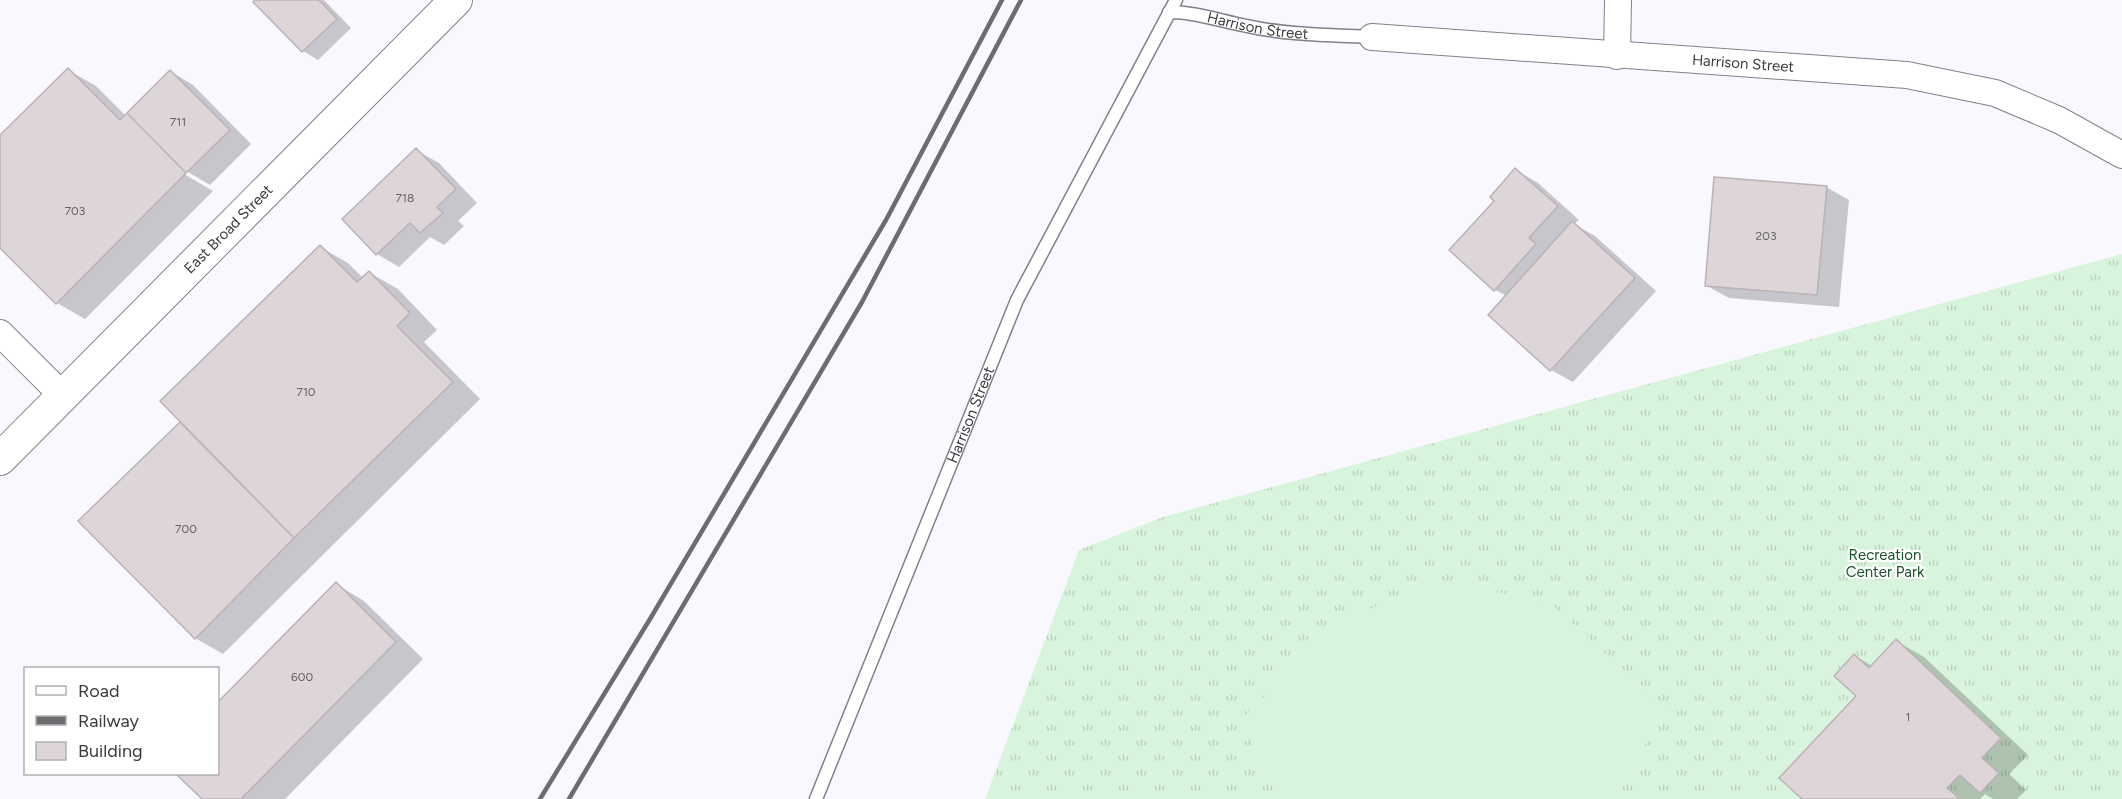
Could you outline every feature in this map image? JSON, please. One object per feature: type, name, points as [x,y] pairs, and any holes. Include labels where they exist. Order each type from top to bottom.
[{"type":"street","points":[[1617,56],[1618,0]]},
{"type":"street","name":"East Broad Street","points":[[0,459],[443,4]]},
{"type":"street","name":"Harrison Street","points":[[1372,37],[1907,75],[1995,93],[2059,120],[2122,155]]},
{"type":"street","points":[[0,333],[62,395]]},
{"type":"lane","points":[[1169,12],[1176,0]]},
{"type":"lane","name":"Harrison Street","points":[[816,799],[1017,300],[1169,12],[1196,13],[1247,26],[1276,30],[1372,37]]},
{"type":"green space","name":"Recreation Center Park","points":[[2122,254],[2122,799],[985,799],[1079,550],[1163,517]]},
{"type":"green space","points":[[1449,582],[1551,604],[1667,709],[1611,799],[1285,799],[1239,722],[1342,618]]},
{"type":"building","points":[[255,0],[319,0],[337,19],[302,52],[253,2]]},
{"type":"building","points":[[68,68],[120,120],[127,113],[186,173],[56,304],[0,248],[0,135]]},
{"type":"building","points":[[170,70],[230,130],[186,173],[127,113]]},
{"type":"building","points":[[416,148],[456,189],[437,207],[443,213],[420,233],[410,223],[376,255],[342,219]]},
{"type":"building","points":[[1515,168],[1558,206],[1529,238],[1536,244],[1494,291],[1449,250],[1494,201],[1490,197]]},
{"type":"building","points":[[1714,177],[1827,186],[1817,295],[1705,286]]},
{"type":"building","points":[[1572,221],[1635,278],[1550,371],[1488,315]]},
{"type":"building","points":[[320,245],[357,282],[369,271],[410,313],[397,326],[453,382],[294,538],[160,401]]},
{"type":"building","points":[[180,422],[294,538],[195,639],[78,521]]},
{"type":"building","points":[[336,582],[396,642],[241,799],[202,799],[177,775],[219,775],[219,701]]},
{"type":"building","points":[[1896,639],[2001,738],[1982,758],[1999,773],[1980,793],[1960,775],[1947,788],[1960,799],[1802,799],[1779,778],[1856,696],[1834,676],[1854,654],[1869,668]]},
{"type":"railway","points":[[540,799],[650,619],[886,220],[1002,0]]},
{"type":"railway","points":[[569,799],[862,302],[1021,0]]}]
